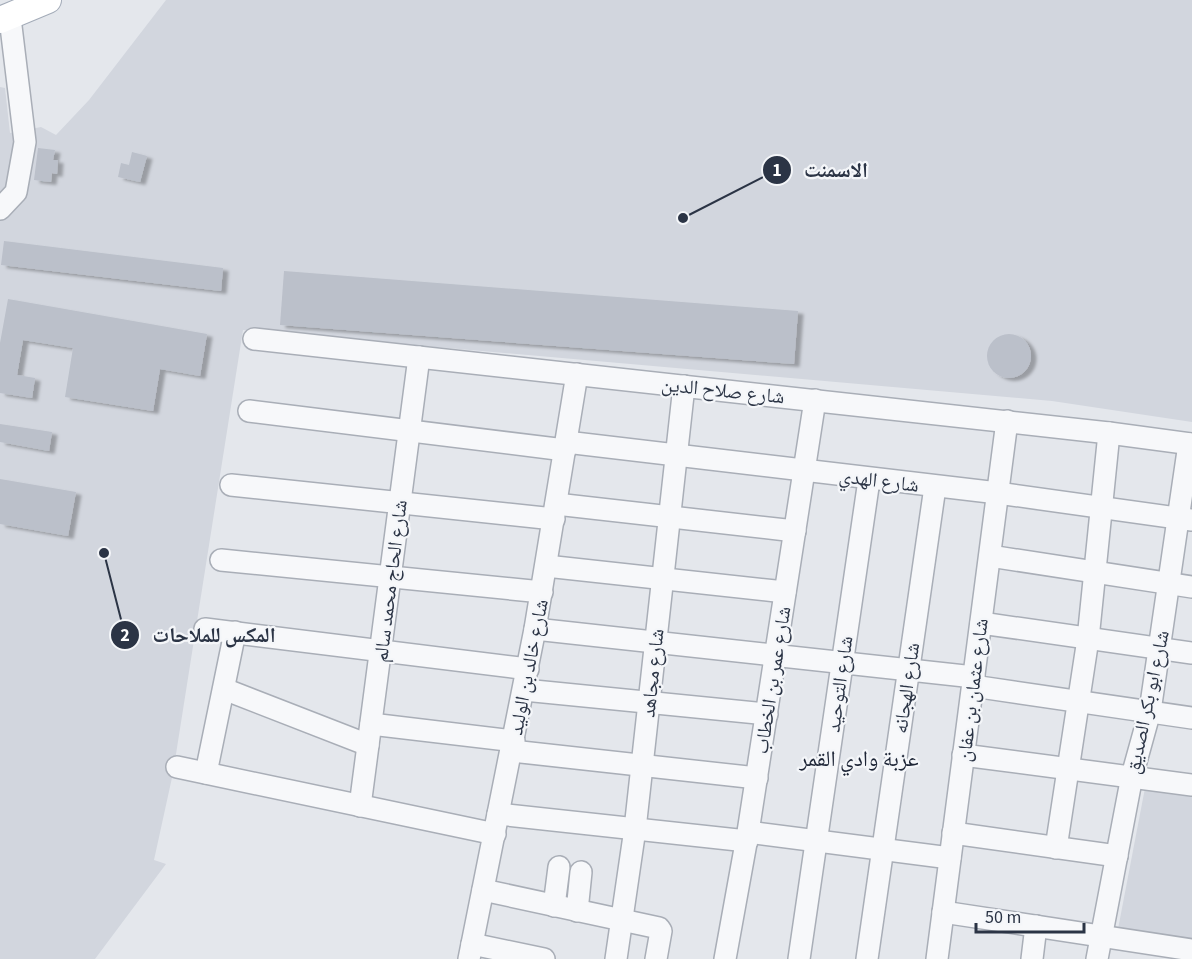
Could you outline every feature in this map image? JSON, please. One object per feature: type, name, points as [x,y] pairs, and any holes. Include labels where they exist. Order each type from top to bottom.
[{"type":"main road","points":[[5,19],[48,0]]},
{"type":"street","points":[[0,209],[16,192],[25,142],[5,19]]},
{"type":"street","name":"شارع صلاح الدين","points":[[254,339],[815,400],[1190,444]]},
{"type":"street","name":"شارع الحاج محمد سالم","points":[[360,806],[419,357]]},
{"type":"street","name":"شارع خالد بن الوليد","points":[[471,951],[536,629],[577,374]]},
{"type":"street","name":"شارع مجاهد","points":[[616,959],[635,829],[684,386]]},
{"type":"street","name":"شارع عمر بن الخطاب","points":[[725,959],[777,655],[815,400]]},
{"type":"street","name":"شارع الهدي","points":[[249,411],[410,431],[676,455],[869,480],[998,493],[1185,519]]},
{"type":"street","name":"شارع عثمان بن عفان","points":[[940,959],[943,912],[1007,422]]},
{"type":"street","points":[[1056,848],[1088,639],[1108,433]]},
{"type":"street","name":"شارع ابو بكر الصديق","points":[[1097,959],[1132,776],[1150,711],[1170,583],[1185,519],[1190,444]]},
{"type":"street","name":"شارع التوحيد","points":[[798,959],[869,480]]},
{"type":"street","points":[[231,485],[400,502],[669,517],[795,531]]},
{"type":"street","name":"شارع الهجانه","points":[[867,959],[934,487]]},
{"type":"street","points":[[990,556],[1192,587]]},
{"type":"street","points":[[221,560],[542,592]]},
{"type":"street","points":[[546,566],[785,592]]},
{"type":"street","points":[[981,622],[1192,653]]},
{"type":"street","points":[[205,629],[528,669]]},
{"type":"street","points":[[536,629],[908,670],[1079,702],[1192,718]]},
{"type":"street","points":[[206,773],[235,632]]},
{"type":"street","points":[[224,689],[368,745]]},
{"type":"street","points":[[524,690],[767,714]]},
{"type":"street","points":[[371,724],[642,766],[757,778]]},
{"type":"street","points":[[963,756],[1192,785]]},
{"type":"street","points":[[177,767],[360,806],[496,824],[635,829],[816,840],[950,858]]},
{"type":"street","points":[[953,833],[1117,856]]},
{"type":"street","points":[[554,906],[559,867]]},
{"type":"street","points":[[577,911],[581,872]]},
{"type":"street","points":[[483,890],[658,928],[661,931],[656,959]]},
{"type":"street","points":[[943,912],[1101,936],[1165,952],[1192,950]]},
{"type":"street","points":[[1032,959],[1035,926]]},
{"type":"street","points":[[471,951],[544,959]]},
{"type":"shaded area","points":[[166,0],[1192,0],[1192,422],[1052,401],[243,330],[173,773],[154,860],[166,864],[95,959],[0,959],[0,87],[5,88],[10,133],[41,127],[56,135],[89,100]]},
{"type":"shaded area","points":[[1145,788],[1192,795],[1192,940],[1118,929]]},
{"type":"building","points":[[38,148],[55,150],[53,160],[58,160],[57,174],[52,173],[51,182],[34,180]]},
{"type":"building","points":[[132,152],[147,156],[140,182],[118,177],[121,163],[129,165]]},
{"type":"building","points":[[4,241],[223,268],[221,291],[1,265]]},
{"type":"building","points":[[284,271],[798,311],[794,364],[280,325]]},
{"type":"building","points":[[8,299],[207,334],[200,376],[160,369],[153,411],[65,397],[73,348],[23,340],[17,375],[35,378],[32,398],[0,393],[0,343]]},
{"type":"building","points":[[1009,334],[1025,340],[1031,356],[1025,372],[1009,378],[993,372],[987,356],[993,340]]},
{"type":"building","points":[[0,424],[52,432],[49,451],[0,442]]},
{"type":"building","points":[[0,479],[76,492],[68,536],[0,524]]},
{"type":"place","name":"الاسمنت","points":[[683,218]]},
{"type":"place","name":"المكس للملاحات","points":[[104,553]]},
{"type":"district","name":"عزبة وادي القمر","points":[[859,758]]}]
